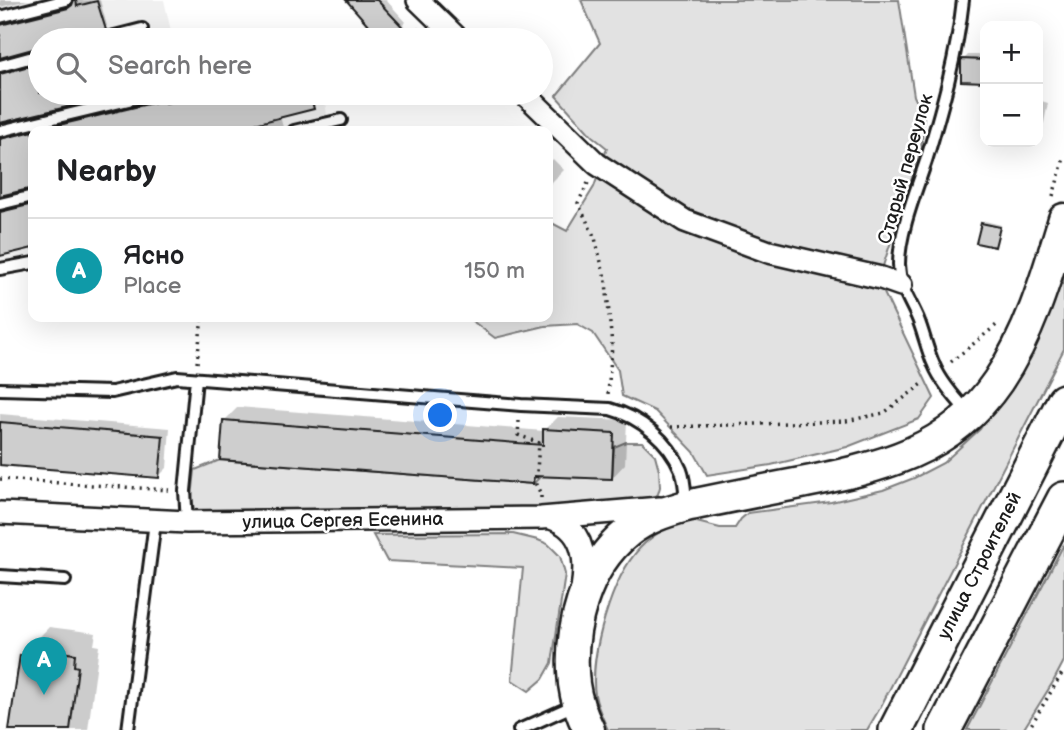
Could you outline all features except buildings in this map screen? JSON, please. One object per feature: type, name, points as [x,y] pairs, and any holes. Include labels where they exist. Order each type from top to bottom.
[{"type":"main road","name":"улица Строителей","points":[[898,722],[1064,401]]},
{"type":"main road","points":[[944,730],[1064,499]]},
{"type":"street","points":[[418,0],[447,28]]},
{"type":"street","points":[[536,105],[597,164],[685,221],[769,252],[901,285]]},
{"type":"street","points":[[578,615],[601,562],[625,534],[652,517],[686,506],[855,472],[890,462],[925,446],[970,414],[997,381],[1020,341],[1046,278],[1058,208]]},
{"type":"street","name":"улица Сергея Есенина","points":[[0,513],[187,522],[551,517],[686,506]]},
{"type":"street","points":[[551,517],[571,530],[581,545],[585,563],[573,663],[574,685],[584,717]]},
{"type":"lane","points":[[0,17],[66,0]]},
{"type":"lane","name":"Старый переулок","points":[[963,0],[950,77],[899,261],[901,285],[918,320],[938,373],[970,414]]},
{"type":"lane","points":[[0,66],[28,58]]},
{"type":"lane","points":[[0,131],[108,105]]},
{"type":"lane","points":[[315,126],[341,120]]},
{"type":"lane","points":[[0,204],[28,197]]},
{"type":"lane","points":[[0,269],[28,264]]},
{"type":"lane","points":[[0,389],[112,392],[177,377],[521,405],[610,409],[647,428],[668,448],[681,470],[686,506]]},
{"type":"lane","points":[[187,522],[185,491],[196,379]]},
{"type":"lane","points":[[128,730],[155,522]]},
{"type":"lane","points":[[0,576],[65,580]]},
{"type":"lane","points":[[519,730],[584,717]]},
{"type":"path","points":[[1058,208],[1064,158]]},
{"type":"path","points":[[597,164],[578,203],[595,238],[606,282],[612,345],[607,396]]},
{"type":"path","points":[[196,379],[202,322]]},
{"type":"path","points":[[647,428],[846,421],[884,413],[999,323]]},
{"type":"path","points":[[521,405],[518,435],[539,443],[536,485],[541,494]]},
{"type":"path","points":[[0,479],[185,491]]},
{"type":"path","points":[[1028,730],[1064,670]]},
{"type":"shaded area","points":[[0,0],[164,0],[170,28],[28,28],[28,105],[326,105],[328,126],[28,126],[28,271],[0,277]]},
{"type":"shaded area","points":[[581,0],[899,0],[914,96],[924,117],[921,151],[882,269],[884,293],[934,398],[919,419],[847,447],[771,465],[707,475],[694,452],[655,411],[622,396],[618,370],[593,333],[577,324],[545,326],[495,338],[474,322],[553,322],[553,224],[567,231],[594,187],[607,148],[592,136],[556,96],[600,43]]},
{"type":"shaded area","points":[[1064,261],[1064,349],[867,730],[608,730],[595,695],[594,678],[599,639],[620,578],[640,548],[655,535],[685,519],[720,528],[735,528],[748,513],[831,502],[883,490],[943,463],[980,429],[1026,355]]},
{"type":"shaded area","points":[[626,442],[642,442],[655,455],[660,487],[658,494],[650,502],[517,509],[194,510],[192,498],[195,470],[220,460],[533,484],[541,476],[612,479],[614,447]]},
{"type":"shaded area","points":[[513,534],[548,544],[560,556],[565,574],[552,663],[543,679],[529,691],[512,680],[523,568],[387,561],[373,535]]},
{"type":"shaded area","points":[[1064,544],[1064,661],[1023,730],[967,730]]},
{"type":"place","name":"Ясно","points":[[44,695]]}]
